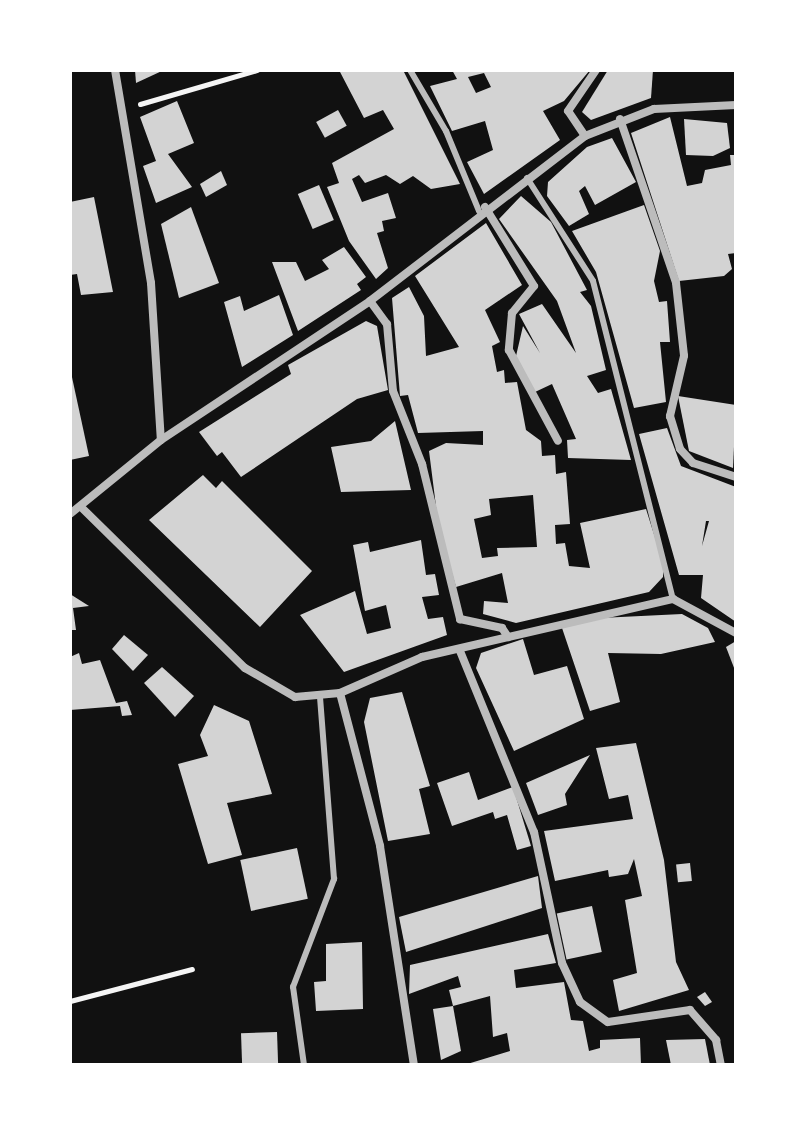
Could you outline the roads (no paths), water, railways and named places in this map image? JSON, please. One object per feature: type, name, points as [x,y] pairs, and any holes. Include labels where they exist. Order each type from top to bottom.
[{"type":"street","points":[[115,70],[119,110],[151,283],[161,440]]},
{"type":"street","points":[[585,136],[568,111],[596,70]]},
{"type":"street","points":[[70,514],[83,509],[161,440],[370,301],[482,209],[585,136],[620,119],[654,109],[736,105]]},
{"type":"street","points":[[620,119],[676,283],[684,356],[670,416],[680,449],[693,463],[736,477]]},
{"type":"street","points":[[482,209],[534,286],[512,313],[509,350],[558,441]]},
{"type":"street","points":[[370,301],[387,324],[393,391],[422,464],[460,619],[502,628],[508,637]]},
{"type":"street","points":[[83,509],[245,668],[295,697],[340,693],[422,657],[460,651],[673,599],[736,633]]},
{"type":"street","points":[[460,651],[530,820],[562,963],[580,1002],[608,1022],[690,1010],[716,1040],[721,1065]]},
{"type":"street","points":[[340,693],[380,846],[414,1065]]},
{"type":"lane","points":[[410,70],[482,209]]},
{"type":"lane","points":[[527,178],[593,281],[673,599]]},
{"type":"lane","points":[[304,1065],[293,987],[303,945],[334,879],[320,695]]}]
